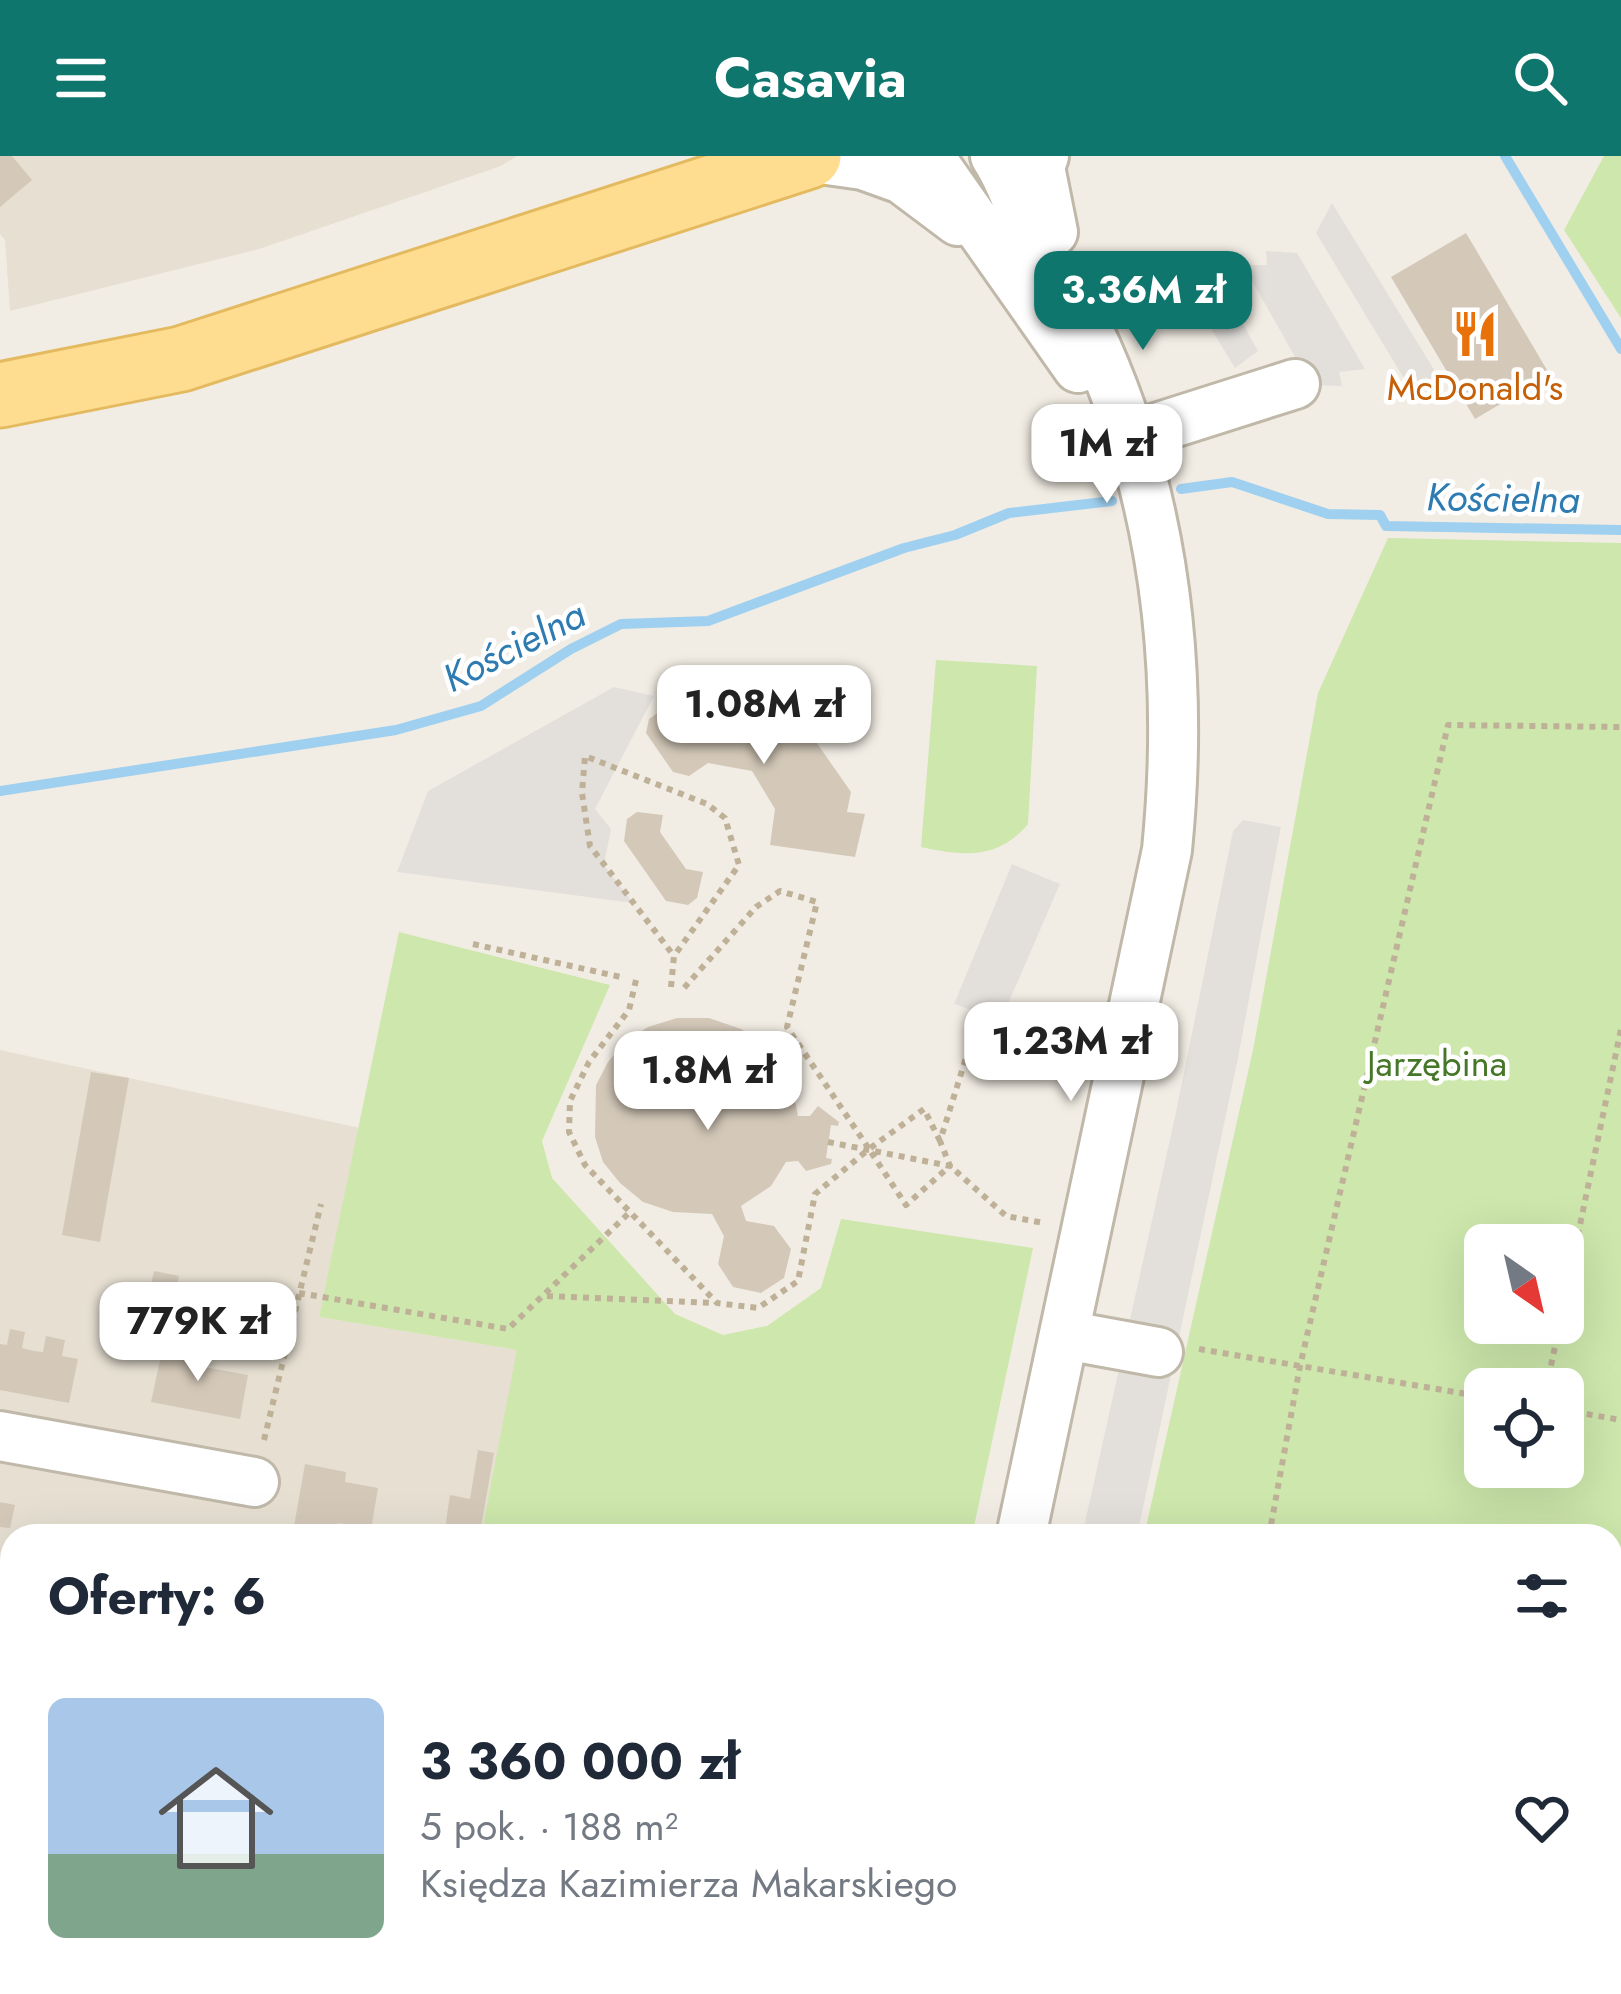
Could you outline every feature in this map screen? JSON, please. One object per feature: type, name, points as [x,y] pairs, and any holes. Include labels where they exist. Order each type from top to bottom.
[{"type":"main road","points":[[0,395],[506,228],[706,156]]},
{"type":"main road","points":[[0,395],[181,359],[807,156]]},
{"type":"street","points":[[807,156],[863,165],[902,179],[987,242]]},
{"type":"street","points":[[929,156],[1128,437]]},
{"type":"street","points":[[994,156],[1007,174],[1035,243],[1097,349],[1128,437],[1155,518],[1174,677],[1167,850],[1024,1524]]},
{"type":"street","points":[[1044,156],[1040,167],[1045,204],[1074,306]]},
{"type":"street","points":[[1128,437],[1294,384]]},
{"type":"street","points":[[1065,1335],[1170,1349]]},
{"type":"street","points":[[0,1436],[254,1482]]},
{"type":"path","points":[[1271,1524],[1300,1366],[1448,725],[1621,728]]},
{"type":"path","points":[[671,987],[674,956],[739,865],[725,818],[707,804],[585,756],[582,793],[590,846],[674,956]]},
{"type":"path","points":[[684,988],[756,907],[780,891],[817,902],[787,1027],[907,1205],[950,1166]]},
{"type":"path","points":[[472,944],[625,978]]},
{"type":"path","points":[[636,980],[629,1010],[589,1062],[570,1101],[569,1132],[585,1165],[717,1303]]},
{"type":"path","points":[[1580,1224],[1621,1029]]},
{"type":"path","points":[[940,1141],[970,1045]]},
{"type":"path","points":[[543,1296],[758,1308],[797,1281],[815,1194],[924,1109],[950,1166],[1006,1216],[1048,1224]]},
{"type":"path","points":[[828,1142],[950,1166]]},
{"type":"path","points":[[254,1482],[321,1204]]},
{"type":"path","points":[[299,1293],[508,1329],[630,1212]]},
{"type":"path","points":[[1170,1349],[1464,1393]]},
{"type":"path","points":[[1584,1414],[1621,1420]]},
{"type":"shaded area","points":[[0,156],[517,156],[501,166],[259,249],[10,311],[5,240],[0,234]]},
{"type":"shaded area","points":[[1332,203],[1441,381],[1414,395],[1316,233]]},
{"type":"shaded area","points":[[1266,251],[1297,253],[1365,369],[1339,372],[1342,386],[1311,385],[1243,265],[1267,265]]},
{"type":"shaded area","points":[[1207,260],[1258,351],[1235,368],[1188,291]]},
{"type":"shaded area","points":[[614,687],[654,696],[595,809],[611,829],[604,865],[633,903],[397,872],[428,791]]},
{"type":"shaded area","points":[[1243,820],[1281,827],[1238,1058],[1140,1524],[1085,1524],[1176,1112],[1233,831]]},
{"type":"shaded area","points":[[1012,864],[1060,884],[1001,1020],[954,1004]]},
{"type":"shaded area","points":[[0,1050],[360,1128],[319,1317],[518,1350],[483,1524],[0,1524]]},
{"type":"green space","points":[[1604,156],[1621,156],[1621,318],[1564,230]]},
{"type":"green space","name":"Jarzębina","points":[[1388,538],[1621,543],[1621,1524],[1147,1524],[1253,1050],[1318,693]]},
{"type":"green space","points":[[936,660],[1037,666],[1028,824],[992,849],[965,853],[921,847]]},
{"type":"green space","points":[[399,932],[610,985],[542,1141],[552,1178],[675,1314],[723,1335],[767,1326],[821,1288],[841,1219],[1033,1248],[975,1524],[483,1524],[517,1350],[319,1317]]},
{"type":"building","points":[[0,156],[12,156],[32,180],[0,207]]},
{"type":"building","name":"McDonald's","points":[[1466,233],[1550,375],[1475,419],[1391,277]]},
{"type":"building","points":[[693,688],[707,691],[711,701],[798,716],[851,792],[847,812],[865,814],[855,857],[770,845],[775,809],[752,771],[708,763],[689,776],[673,772],[646,733],[649,719]]},
{"type":"building","points":[[637,812],[663,815],[660,832],[686,869],[703,872],[697,898],[688,905],[666,901],[624,841],[627,819]]},
{"type":"building","points":[[677,1018],[709,1018],[741,1029],[770,1049],[791,1080],[798,1116],[810,1116],[818,1106],[839,1122],[831,1125],[826,1158],[832,1159],[831,1164],[806,1171],[798,1161],[786,1162],[771,1186],[741,1206],[746,1221],[774,1226],[791,1249],[784,1278],[761,1293],[733,1287],[718,1264],[724,1236],[712,1214],[673,1212],[643,1202],[603,1162],[595,1137],[596,1085],[608,1062],[625,1042],[648,1027]]},
{"type":"building","points":[[91,1072],[129,1078],[100,1242],[62,1235]]},
{"type":"building","points":[[154,1271],[179,1276],[175,1294],[150,1289]]},
{"type":"building","points":[[114,1288],[133,1291],[128,1320],[109,1317]]},
{"type":"building","points":[[10,1329],[25,1332],[22,1348],[34,1351],[43,1352],[46,1336],[65,1340],[62,1356],[78,1359],[69,1403],[0,1390],[0,1344],[7,1345]]},
{"type":"building","points":[[189,1345],[208,1348],[204,1367],[248,1375],[240,1419],[151,1402],[163,1346],[188,1351]]},
{"type":"building","points":[[478,1450],[494,1453],[482,1524],[446,1524],[450,1495],[470,1499]]},
{"type":"building","points":[[305,1464],[346,1472],[345,1482],[378,1488],[372,1524],[294,1524]]},
{"type":"building","points":[[0,1502],[15,1505],[11,1524],[0,1524]]},
{"type":"waterway","points":[[1505,156],[1621,349]]},
{"type":"waterway","name":"Kościelna","points":[[1181,489],[1232,482],[1328,514],[1380,515],[1386,526],[1621,530]]},
{"type":"waterway","name":"Kościelna","points":[[0,791],[396,730],[481,706],[571,649],[621,624],[708,621],[1009,513],[1112,501]]},
{"type":"place","name":"McDonald's","points":[[1475,334]]}]
